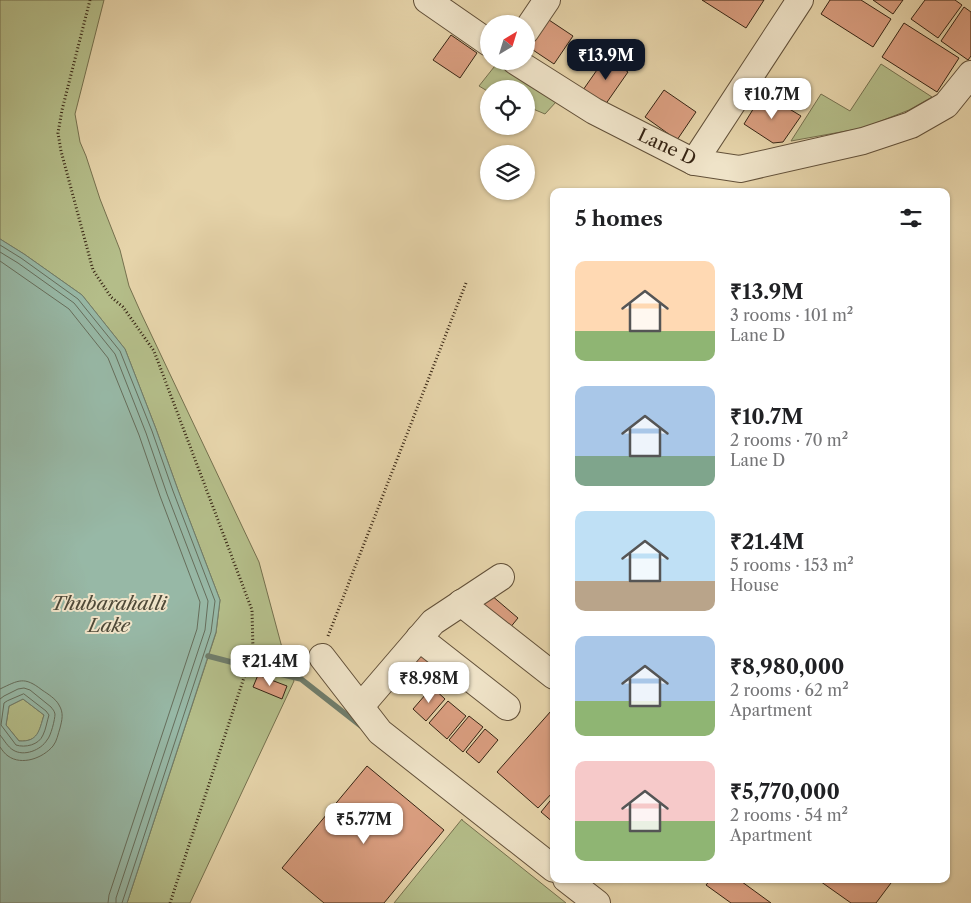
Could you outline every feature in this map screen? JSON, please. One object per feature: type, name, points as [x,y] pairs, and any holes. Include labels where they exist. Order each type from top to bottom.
[{"type":"street","points":[[427,0],[480,37]]},
{"type":"street","points":[[535,18],[547,0]]},
{"type":"street","points":[[694,162],[800,0]]},
{"type":"street","name":"Lane D","points":[[529,70],[594,111],[694,162],[740,169],[863,141],[911,125],[946,105],[971,74]]},
{"type":"street","points":[[361,706],[433,622],[501,577]]},
{"type":"street","points":[[461,603],[550,673]]},
{"type":"street","points":[[419,638],[507,707]]},
{"type":"street","points":[[322,657],[380,732],[550,866]]},
{"type":"street","points":[[571,883],[597,903]]},
{"type":"path","points":[[90,0],[62,110],[58,133],[60,151],[93,270],[111,297],[123,307],[154,351],[252,610],[253,650],[170,903]]},
{"type":"path","points":[[253,650],[284,655],[322,657],[324,646],[466,283]]},
{"type":"green space","points":[[0,0],[104,0],[75,114],[80,142],[120,250],[129,286],[259,562],[284,655],[294,681],[190,903],[127,903],[216,633],[220,600],[125,349],[82,295],[0,239]]},
{"type":"green space","points":[[881,64],[932,97],[909,110],[863,128],[791,141],[821,94],[850,111]]},
{"type":"green space","points":[[492,70],[510,70],[524,80],[484,80]]},
{"type":"green space","points":[[535,88],[556,102],[545,114],[535,110]]},
{"type":"green space","points":[[23,699],[44,715],[37,734],[31,740],[19,741],[6,725],[9,706]]},
{"type":"green space","points":[[462,820],[566,903],[394,903]]},
{"type":"water","name":"Thubarahalli Lake","points":[[0,239],[82,295],[125,349],[220,600],[216,632],[127,903],[0,903]],"holes":[[[23,699],[44,715],[37,734],[30,740],[19,741],[6,725],[9,706]]]},
{"type":"building","points":[[702,0],[764,0],[746,28]]},
{"type":"building","points":[[830,0],[861,0],[891,19],[873,47],[821,14]]},
{"type":"building","points":[[873,0],[903,0],[893,14]]},
{"type":"building","points":[[925,0],[955,0],[962,5],[938,38],[911,19]]},
{"type":"building","points":[[964,7],[971,12],[971,56],[968,60],[941,41]]},
{"type":"building","points":[[546,18],[573,36],[554,64],[535,51],[535,34]]},
{"type":"building","points":[[904,23],[959,58],[937,92],[882,57]]},
{"type":"building","points":[[451,35],[477,53],[460,78],[433,60]]},
{"type":"building","points":[[606,57],[628,72],[605,105],[583,90]]},
{"type":"building","points":[[664,90],[696,112],[677,140],[645,117]]},
{"type":"building","points":[[763,93],[801,116],[783,142],[773,143],[744,124]]},
{"type":"building","points":[[491,595],[518,618],[509,629],[481,606]]},
{"type":"building","points":[[425,650],[440,663],[419,688],[404,675]]},
{"type":"building","points":[[258,675],[287,686],[282,699],[253,687]]},
{"type":"building","points":[[432,687],[445,699],[426,721],[413,709]]},
{"type":"building","points":[[448,701],[466,716],[447,739],[429,723]]},
{"type":"building","points":[[550,712],[550,795],[538,808],[497,772]]},
{"type":"building","points":[[469,716],[483,727],[463,752],[449,740]]},
{"type":"building","points":[[485,729],[498,740],[479,763],[466,752]]},
{"type":"building","points":[[367,766],[444,830],[384,903],[324,903],[282,868]]},
{"type":"building","points":[[550,801],[550,820],[541,812]]},
{"type":"building","points":[[708,883],[744,883],[771,903],[731,903],[706,885]]},
{"type":"building","points":[[823,883],[891,883],[876,903],[851,903]]},
{"type":"waterway","points":[[208,656],[235,663]]},
{"type":"waterway","points":[[280,674],[301,679],[361,726]]}]
